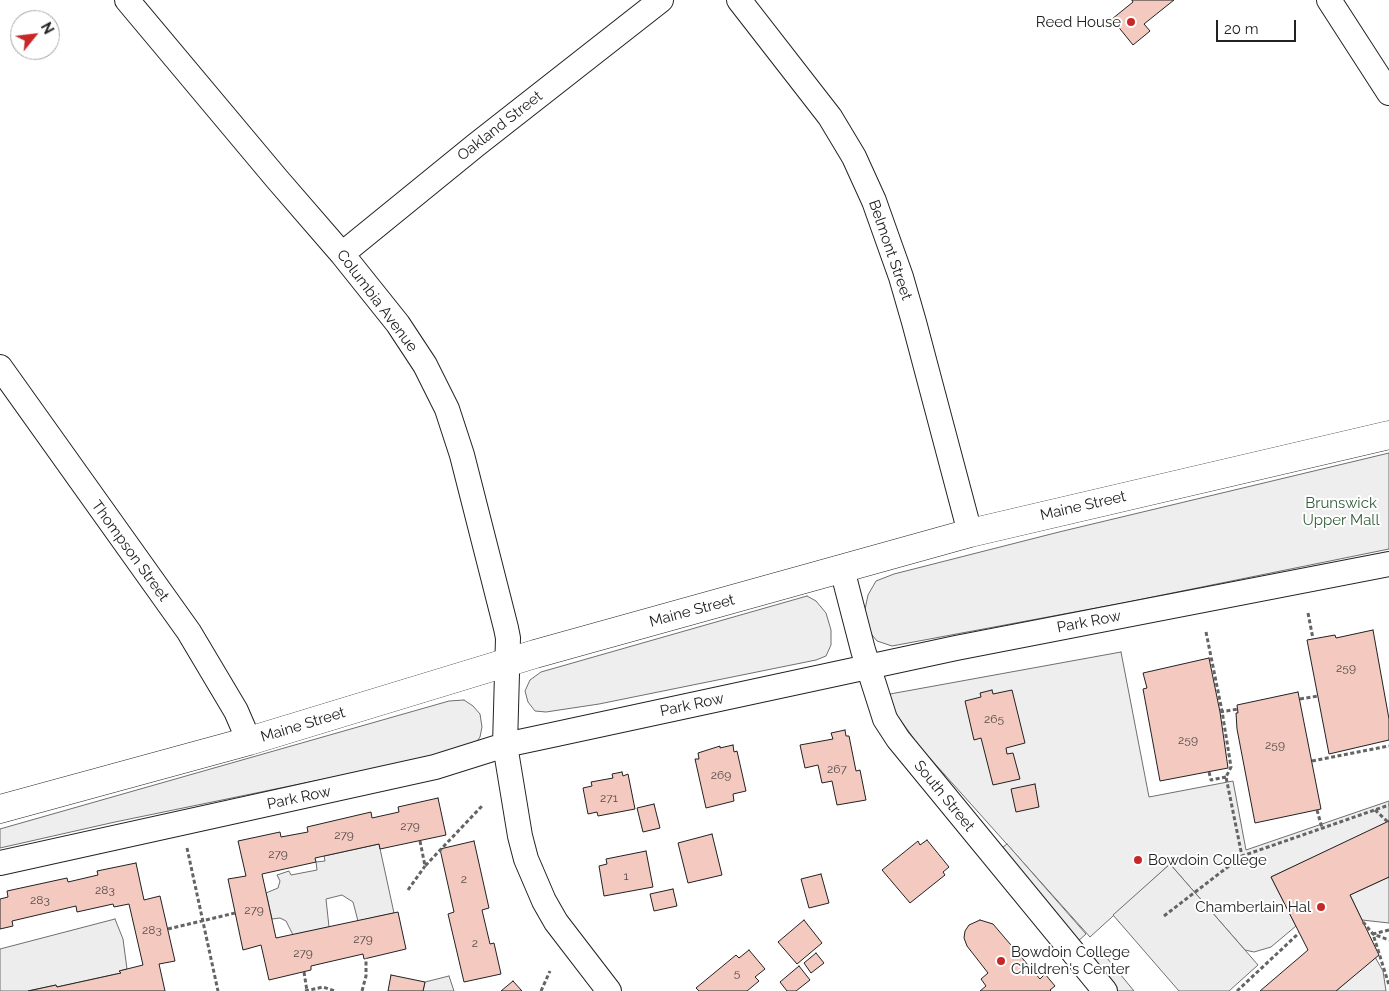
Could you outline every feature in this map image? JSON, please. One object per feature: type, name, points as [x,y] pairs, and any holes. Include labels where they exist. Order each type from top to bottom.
[{"type":"street","name":"Columbia Avenue","points":[[127,0],[342,254],[398,324],[425,365],[447,409],[462,455],[508,638],[505,745],[520,836],[526,859],[534,880],[556,922],[609,991]]},
{"type":"street","name":"Oakland Street","points":[[342,254],[476,145],[661,0]]},
{"type":"street","name":"Belmont Street","points":[[739,0],[830,117],[854,157],[874,201],[911,313],[970,533]]},
{"type":"street","points":[[1328,0],[1389,93]]},
{"type":"street","name":"Thompson Street","points":[[0,367],[189,632],[236,711],[249,741]]},
{"type":"street","name":"Maine Street","points":[[0,809],[249,741],[507,662],[970,533],[1389,435]]},
{"type":"street","name":"Park Row","points":[[0,864],[436,767],[505,745],[868,667],[1389,564]]},
{"type":"street","name":"South Street","points":[[842,569],[868,667],[885,719],[898,739],[1105,991]]},
{"type":"path","points":[[1308,613],[1313,639]]},
{"type":"path","points":[[1206,632],[1231,767],[1226,777],[1242,856]]},
{"type":"path","points":[[1300,700],[1318,696]]},
{"type":"path","points":[[1221,712],[1238,708]]},
{"type":"path","points":[[1312,762],[1389,746]]},
{"type":"path","points":[[1209,772],[1211,780],[1226,777]]},
{"type":"path","points":[[1164,916],[1242,856],[1389,805]]},
{"type":"path","points":[[408,890],[425,866],[482,806]]},
{"type":"path","points":[[1317,810],[1322,828]]},
{"type":"path","points":[[1375,810],[1388,822]]},
{"type":"path","points":[[181,824],[218,991]]},
{"type":"path","points":[[420,841],[425,866]]},
{"type":"path","points":[[168,929],[235,913]]},
{"type":"path","points":[[1363,922],[1373,934],[1389,985]]},
{"type":"path","points":[[1373,934],[1389,930]]},
{"type":"path","points":[[1236,991],[1299,933]]},
{"type":"path","points":[[1373,934],[1389,940]]},
{"type":"path","points":[[362,991],[366,976],[366,958]]},
{"type":"path","points":[[304,972],[306,991],[323,987],[335,991]]},
{"type":"path","points":[[541,991],[550,972]]},
{"type":"green space","name":"Brunswick Upper Mall","points":[[1389,453],[1389,549],[1123,603],[892,646],[877,641],[868,630],[864,614],[868,595],[876,581],[894,574],[1059,532]]},
{"type":"green space","points":[[807,596],[816,601],[826,613],[831,630],[831,645],[826,656],[816,660],[599,704],[546,712],[535,711],[528,702],[525,691],[530,680],[541,672]]},
{"type":"green space","points":[[1121,652],[1149,797],[1233,781],[1246,850],[1389,801],[1389,822],[1271,877],[1296,926],[1271,947],[1254,952],[1245,950],[1170,864],[1090,937],[919,746],[891,704],[890,694]]},
{"type":"green space","points":[[464,700],[480,714],[482,727],[480,737],[475,744],[465,750],[115,822],[0,848],[0,829],[449,701]]},
{"type":"green space","points":[[1389,877],[1389,923],[1362,920],[1350,895]]},
{"type":"green space","points":[[1375,957],[1383,971],[1386,991],[1336,991]]},
{"type":"shaded area","points":[[379,844],[394,913],[358,921],[353,902],[342,895],[326,899],[329,927],[293,935],[286,921],[280,918],[272,919],[266,893],[278,888],[280,881],[277,875],[289,871],[291,875],[317,870],[316,862],[325,861],[324,856]]},
{"type":"shaded area","points":[[1007,844],[1086,934],[1077,942],[998,851]]},
{"type":"shaded area","points":[[1170,864],[1258,965],[1229,991],[1179,991],[1113,915]]},
{"type":"shaded area","points":[[115,919],[123,939],[127,969],[120,971],[121,973],[57,987],[56,985],[28,991],[0,991],[0,949]]},
{"type":"shaded area","points":[[1102,952],[1134,991],[1118,991],[1093,960]]},
{"type":"shaded area","points":[[449,976],[454,991],[423,991],[425,982]]},
{"type":"building","name":"Reed House","points":[[1132,0],[1174,0],[1144,24],[1150,31],[1133,45],[1112,19],[1133,2]]},
{"type":"building","points":[[1373,630],[1389,719],[1389,740],[1329,754],[1307,640],[1335,635],[1336,638]]},
{"type":"building","points":[[1209,658],[1220,712],[1228,768],[1160,781],[1143,689],[1147,688],[1143,673]]},
{"type":"building","points":[[992,690],[993,694],[1012,690],[1025,743],[1006,748],[1007,754],[1013,753],[1020,779],[993,785],[981,738],[974,740],[965,701],[981,697],[980,693]]},
{"type":"building","points":[[1298,692],[1321,809],[1255,823],[1237,729],[1237,705]]},
{"type":"building","points":[[845,730],[846,736],[849,736],[856,771],[860,770],[866,800],[837,805],[832,781],[822,783],[818,765],[805,768],[800,745],[833,739],[831,733]]},
{"type":"building","points":[[733,745],[734,752],[737,751],[746,791],[733,794],[734,801],[706,808],[695,759],[699,759],[698,753],[720,746],[720,748]]},
{"type":"building","points":[[622,772],[623,776],[628,774],[635,809],[598,816],[597,812],[588,814],[583,788],[592,786],[591,782],[613,778],[612,774]]},
{"type":"building","points":[[1035,784],[1039,807],[1016,812],[1011,789]]},
{"type":"building","points":[[438,798],[446,835],[380,849],[379,844],[315,858],[316,862],[262,874],[276,938],[398,912],[406,949],[364,959],[363,954],[311,966],[311,970],[269,980],[261,945],[243,950],[228,879],[246,876],[238,841],[280,832],[281,837],[308,832],[307,827],[371,812],[372,818],[399,812],[398,807]]},
{"type":"building","points":[[654,804],[660,828],[643,832],[637,808]]},
{"type":"building","name":"Chamberlain Hal","points":[[1389,821],[1389,877],[1350,895],[1379,955],[1336,991],[1260,991],[1308,950],[1271,877]]},
{"type":"building","points":[[712,834],[722,875],[688,883],[678,843]]},
{"type":"building","points":[[927,840],[949,867],[943,872],[945,875],[910,903],[882,870],[918,841],[920,845]]},
{"type":"building","points":[[474,841],[489,908],[482,910],[490,944],[494,943],[501,974],[464,982],[448,914],[454,912],[440,849]]},
{"type":"building","points":[[646,851],[653,887],[604,896],[599,866],[607,864],[606,859]]},
{"type":"building","points":[[136,863],[144,900],[160,896],[175,961],[159,964],[165,991],[28,991],[56,985],[57,987],[121,973],[119,971],[143,965],[129,904],[114,907],[113,904],[77,912],[76,906],[12,921],[13,926],[0,929],[0,899],[8,897],[7,891],[67,878],[68,882],[98,875],[97,871]]},
{"type":"building","points":[[821,874],[829,903],[809,908],[801,879]]},
{"type":"building","points":[[673,889],[677,906],[654,911],[650,894]]},
{"type":"building","points":[[804,920],[822,943],[797,964],[778,942]]},
{"type":"building","name":"Bowdoin College Children's Center","points":[[980,920],[993,924],[1040,979],[1045,974],[1055,986],[1051,991],[980,991],[986,986],[981,979],[988,973],[967,946],[964,938],[965,931],[969,925]]},
{"type":"building","points":[[749,950],[765,969],[755,977],[759,981],[747,991],[699,991],[696,988],[736,955],[739,958]]},
{"type":"building","points":[[816,953],[824,963],[811,973],[804,963]]},
{"type":"building","points":[[799,966],[810,980],[796,991],[787,991],[780,982]]},
{"type":"building","points":[[391,975],[425,982],[423,991],[388,991]]},
{"type":"building","points":[[513,981],[522,991],[501,991]]},
{"type":"place","name":"Reed House","points":[[1131,22]]},
{"type":"place","name":"Bowdoin College","points":[[1138,860]]},
{"type":"place","name":"Chamberlain Hal","points":[[1321,907]]},
{"type":"place","name":"Bowdoin College Children's Center","points":[[1001,961]]}]
